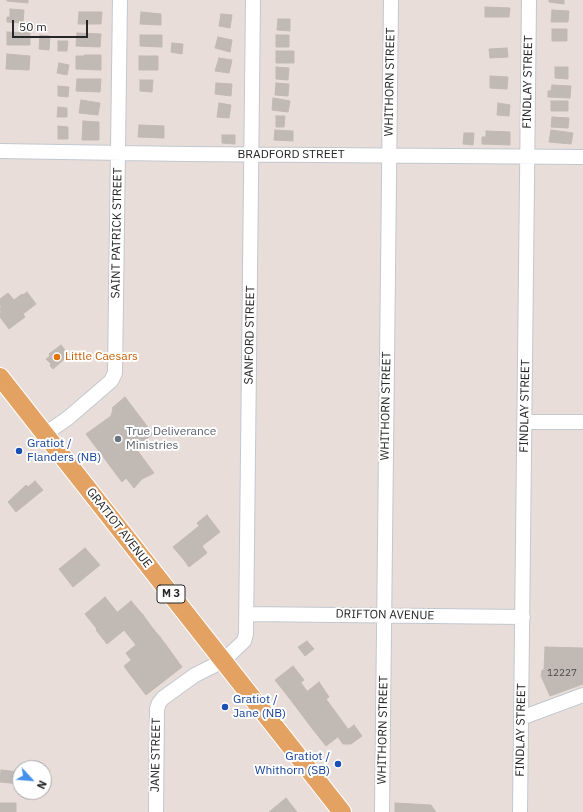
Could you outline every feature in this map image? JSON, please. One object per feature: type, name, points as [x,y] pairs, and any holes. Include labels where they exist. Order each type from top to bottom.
[{"type":"main road","name":"GRATIOT AVENUE","points":[[1,379],[46,434],[342,812]]},
{"type":"street","name":"SAINT PATRICK STREET","points":[[46,434],[68,418],[111,382],[115,373],[120,0]]},
{"type":"street","name":"SANFORD STREET","points":[[223,661],[244,641],[246,634],[247,614],[253,0]]},
{"type":"street","name":"WHITHORN STREET","points":[[382,812],[390,0]]},
{"type":"street","name":"FINDLAY STREET","points":[[520,812],[529,0]]},
{"type":"street","name":"BRADFORD STREET","points":[[0,151],[252,155],[583,157]]},
{"type":"street","points":[[524,422],[583,422]]},
{"type":"street","name":"DRIFTON AVENUE","points":[[247,614],[523,617]]},
{"type":"street","name":"JANE STREET","points":[[156,812],[157,709],[159,703],[163,698],[195,675],[223,661]]},
{"type":"street","points":[[521,718],[583,695]]},
{"type":"building","points":[[28,0],[28,3],[7,1]]},
{"type":"building","points":[[549,0],[564,0],[564,4],[549,2]]},
{"type":"building","points":[[485,7],[510,8],[509,17],[485,17]]},
{"type":"building","points":[[10,9],[24,10],[23,23],[7,22],[7,17],[10,17]]},
{"type":"building","points":[[552,10],[569,11],[568,22],[551,22]]},
{"type":"building","points":[[79,12],[102,12],[101,24],[78,24]]},
{"type":"building","points":[[141,12],[161,14],[161,25],[140,24]]},
{"type":"building","points":[[221,14],[232,15],[230,28],[219,26]]},
{"type":"building","points":[[278,19],[290,19],[290,31],[277,30]]},
{"type":"building","points":[[552,29],[567,29],[567,41],[552,41]]},
{"type":"building","points":[[7,32],[30,33],[30,45],[7,45]]},
{"type":"building","points":[[77,33],[101,34],[100,47],[76,46]]},
{"type":"building","points":[[40,35],[50,36],[49,50],[39,49]]},
{"type":"building","points":[[140,35],[162,35],[162,47],[140,46]]},
{"type":"building","points":[[276,35],[289,35],[289,47],[276,47]]},
{"type":"building","points":[[218,37],[232,40],[230,52],[215,48]]},
{"type":"building","points":[[58,41],[68,41],[67,51],[58,51]]},
{"type":"building","points":[[172,43],[183,44],[182,54],[171,52]]},
{"type":"building","points":[[507,48],[508,57],[490,58],[489,49]]},
{"type":"building","points":[[276,51],[294,51],[294,63],[276,63]]},
{"type":"building","points":[[7,54],[30,56],[29,70],[6,69]]},
{"type":"building","points":[[101,55],[101,70],[76,69],[76,56]]},
{"type":"building","points":[[139,56],[158,56],[158,70],[139,70]]},
{"type":"building","points":[[219,58],[232,60],[229,73],[215,71]]},
{"type":"building","points":[[59,63],[69,65],[67,75],[57,73]]},
{"type":"building","points":[[276,67],[289,68],[288,80],[276,79]]},
{"type":"building","points":[[555,67],[568,67],[568,79],[555,78]]},
{"type":"building","points":[[490,76],[508,77],[507,89],[490,88]]},
{"type":"building","points":[[77,79],[101,79],[100,92],[76,91]]},
{"type":"building","points":[[140,80],[153,80],[152,92],[140,91]]},
{"type":"building","points":[[216,83],[232,84],[231,96],[215,94]]},
{"type":"building","points":[[276,83],[289,84],[288,96],[275,95]]},
{"type":"building","points":[[552,85],[571,86],[570,98],[548,97],[548,91],[551,91]]},
{"type":"building","points":[[58,86],[69,87],[68,97],[58,96]]},
{"type":"building","points":[[273,98],[290,101],[288,112],[272,110]]},
{"type":"building","points":[[81,100],[100,103],[98,115],[79,113]]},
{"type":"building","points":[[551,101],[568,101],[568,111],[551,111]]},
{"type":"building","points":[[219,103],[231,105],[229,118],[217,117]]},
{"type":"building","points":[[498,103],[510,105],[509,116],[497,115]]},
{"type":"building","points":[[58,107],[67,108],[67,117],[57,117]]},
{"type":"building","points":[[276,116],[285,116],[284,127],[276,127]]},
{"type":"building","points":[[552,117],[569,118],[568,128],[551,127]]},
{"type":"building","points":[[83,121],[99,122],[99,140],[82,140]]},
{"type":"building","points":[[139,125],[164,126],[164,138],[138,137]]},
{"type":"building","points":[[58,126],[68,127],[68,139],[58,139]]},
{"type":"building","points":[[275,130],[293,131],[293,141],[274,140]]},
{"type":"building","points":[[551,130],[573,133],[571,144],[549,142]]},
{"type":"building","points":[[486,131],[510,132],[510,145],[482,144],[482,137],[486,137]]},
{"type":"building","points":[[464,133],[474,133],[473,145],[463,144]]},
{"type":"building","points":[[222,135],[235,135],[235,144],[222,143]]},
{"type":"building","points":[[27,292],[36,304],[23,314],[25,317],[9,329],[0,317],[0,299],[8,293],[14,300]]},
{"type":"building","name":"Little Caesars","points":[[61,345],[69,355],[53,369],[50,366],[51,364],[46,359],[50,356],[49,354]]},
{"type":"building","name":"True Deliverance Ministries","points":[[125,397],[153,434],[140,444],[139,443],[134,446],[154,473],[142,479],[134,488],[126,478],[122,482],[86,434],[111,416],[112,408]]},
{"type":"building","points":[[35,481],[43,490],[16,512],[8,502],[26,485],[28,487]]},
{"type":"building","points":[[207,515],[220,532],[184,560],[173,547],[199,526],[197,523]]},
{"type":"building","points":[[202,546],[207,553],[189,567],[184,560]]},
{"type":"building","points":[[85,548],[100,565],[73,587],[59,569]]},
{"type":"building","points":[[105,597],[117,612],[97,629],[85,614]]},
{"type":"building","points":[[131,601],[143,615],[107,644],[96,630]]},
{"type":"building","points":[[143,615],[154,630],[136,645],[124,630]]},
{"type":"building","points":[[154,630],[160,637],[131,660],[126,653]]},
{"type":"building","points":[[160,637],[166,645],[129,673],[124,666]]},
{"type":"building","points":[[307,641],[314,649],[305,656],[298,647]]},
{"type":"building","points":[[166,645],[182,667],[146,695],[129,673]]},
{"type":"building","points":[[545,647],[583,648],[583,684],[550,696],[541,676],[542,670],[544,670]]},
{"type":"building","points":[[293,666],[304,680],[286,694],[275,680]]},
{"type":"building","points":[[319,682],[329,697],[326,699],[334,710],[311,727],[293,703]]},
{"type":"building","points":[[301,683],[307,691],[293,703],[286,694]]},
{"type":"building","points":[[334,710],[348,729],[326,746],[311,727]]},
{"type":"building","points":[[354,725],[362,736],[351,744],[343,744],[338,737]]},
{"type":"building","points":[[1,770],[12,771],[12,783],[0,782]]},
{"type":"building","points":[[286,798],[297,812],[269,812]]},
{"type":"building","points":[[0,803],[16,803],[16,812],[0,812]]},
{"type":"building","points":[[395,803],[431,805],[436,812],[395,812]]},
{"type":"place","name":"Little Caesars","points":[[57,357]]},
{"type":"place","name":"True Deliverance Ministries","points":[[118,439]]},
{"type":"place","name":"Gratiot / Flanders (NB)","points":[[19,451]]},
{"type":"place","name":"Gratiot / Jane (NB)","points":[[225,707]]},
{"type":"place","name":"Gratiot / Whithorn (SB)","points":[[338,764]]}]
